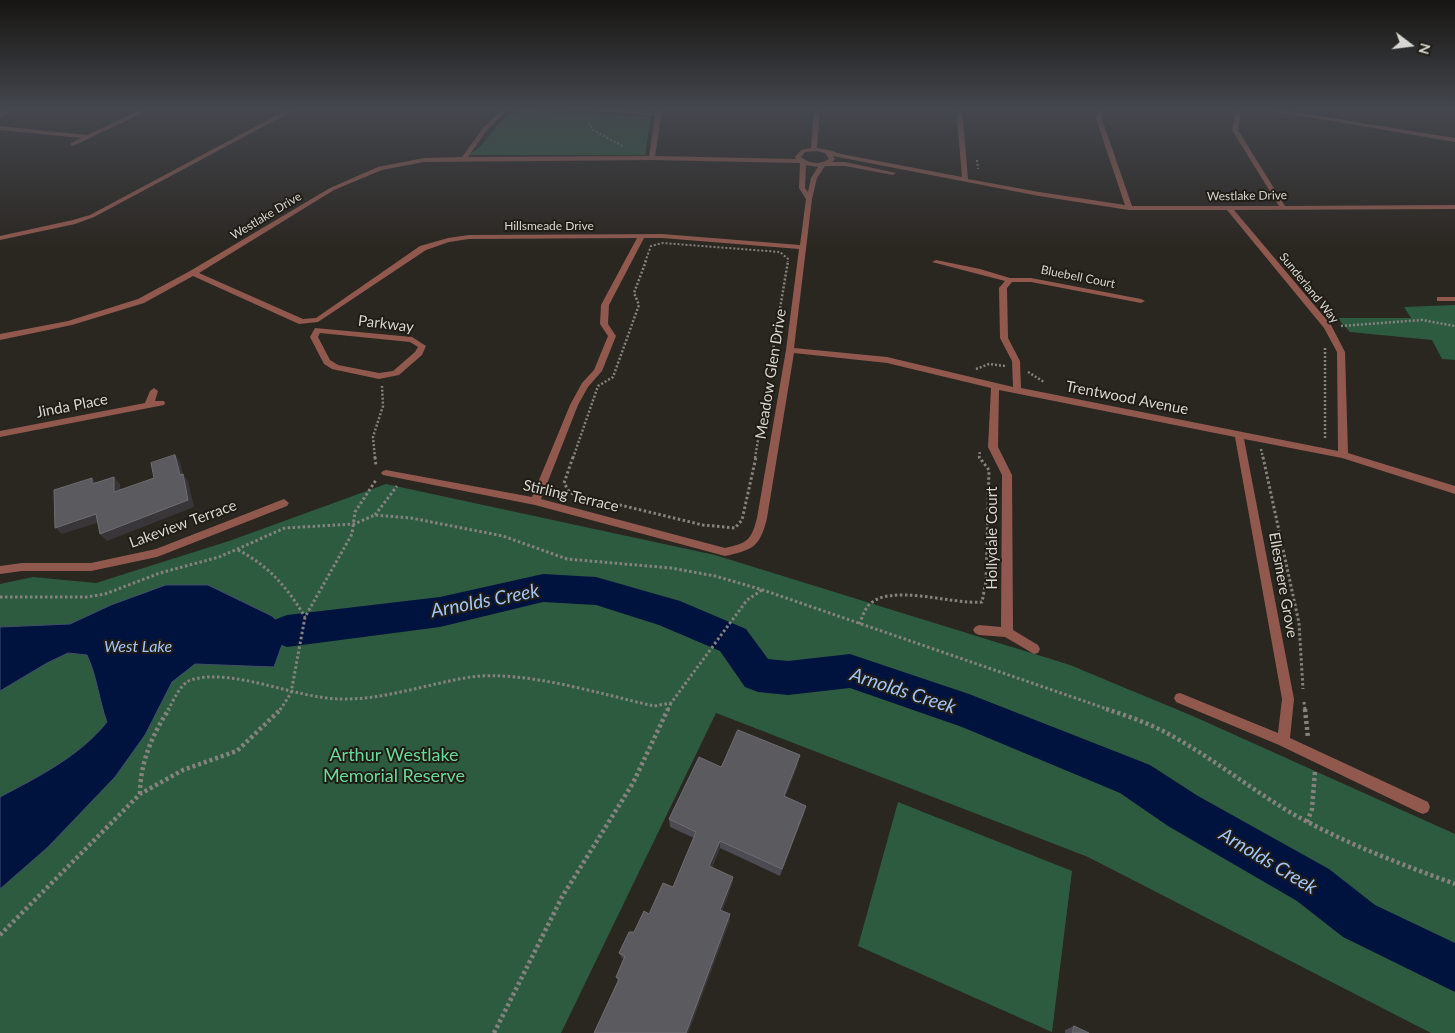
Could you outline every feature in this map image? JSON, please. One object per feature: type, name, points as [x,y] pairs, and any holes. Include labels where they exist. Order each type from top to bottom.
[{"type":"street","points":[[0,238],[75,222],[92,216],[204,156]]},
{"type":"street","name":"Westlake Drive","points":[[652,158],[665,156]]},
{"type":"street","name":"Meadow Glen Drive","points":[[799,156],[802,162],[802,188],[810,199]]},
{"type":"street","points":[[824,164],[832,159],[830,156]]},
{"type":"street","name":"Westlake Drive","points":[[840,156],[1040,194]]},
{"type":"street","points":[[963,156],[965,179]]},
{"type":"street","points":[[1112,156],[1129,208]]},
{"type":"street","points":[[1251,156],[1283,207]]},
{"type":"street","name":"Westlake Drive","points":[[0,338],[20,332],[69,323],[141,301],[192,273],[350,179],[380,168],[424,160],[652,158],[845,164],[962,185],[1040,194],[1129,208],[1455,207]]},
{"type":"street","name":"Meadow Glen Drive","points":[[746,547],[758,538],[790,350],[810,199],[814,178],[824,164]]},
{"type":"street","name":"Sunderland Way","points":[[1229,208],[1328,327],[1341,352],[1343,455]]},
{"type":"street","name":"Hillsmeade Drive","points":[[318,320],[423,248],[448,240],[469,238],[639,240],[662,236],[803,247]]},
{"type":"street","points":[[535,501],[574,405],[585,385],[598,371],[606,353],[612,336],[604,324],[605,305],[639,240]]},
{"type":"street","name":"Bluebell Court","points":[[936,262],[980,271],[1010,280],[1031,280],[1141,301]]},
{"type":"street","points":[[192,273],[288,317],[302,322],[318,320],[318,330]]},
{"type":"street","points":[[1010,280],[1003,288],[1004,338],[1016,361],[1017,390]]},
{"type":"street","points":[[1440,299],[1455,299]]},
{"type":"street","name":"Parkway","points":[[318,330],[419,342],[422,346],[419,353],[406,366],[396,373],[379,376],[335,367],[327,362],[314,337],[318,330]]},
{"type":"street","name":"Trentwood Avenue","points":[[790,350],[887,360],[995,386],[1343,455],[1455,490]]},
{"type":"street","name":"Hollydale Court","points":[[995,386],[993,447],[1007,475],[1007,632]]},
{"type":"street","points":[[148,405],[154,391]]},
{"type":"street","name":"Jinda Place","points":[[0,434],[161,403]]},
{"type":"street","name":"Ellesmere Grove","points":[[1239,434],[1288,699],[1283,742]]},
{"type":"street","name":"Stirling Terrace","points":[[386,473],[535,501],[725,552],[746,547]]},
{"type":"street","name":"Lakeview Terrace","points":[[0,570],[22,567],[91,567],[136,558],[157,552],[284,503]]},
{"type":"street","points":[[979,630],[1007,632],[1034,649]]},
{"type":"street","points":[[1180,698],[1283,742],[1423,807]]},
{"type":"path","points":[[964,168],[978,169],[980,172]]},
{"type":"path","points":[[639,240],[656,244],[780,252],[788,259],[755,460],[742,520],[735,528],[703,525],[570,493],[564,483],[598,386],[614,377],[639,305],[634,293],[651,246],[656,244]]},
{"type":"path","points":[[1328,327],[1415,320],[1455,326]]},
{"type":"path","points":[[1324,347],[1325,438]]},
{"type":"path","points":[[972,381],[975,369],[981,365],[1016,367],[1045,383]]},
{"type":"path","points":[[375,471],[377,462],[373,454],[373,437],[383,406],[382,384],[379,376]]},
{"type":"path","points":[[1257,438],[1299,623],[1298,645],[1308,742],[1314,756],[1312,809],[1307,822]]},
{"type":"path","points":[[859,624],[870,604],[884,595],[911,596],[971,605],[982,602],[986,581],[990,470],[979,459],[980,441]]},
{"type":"path","points":[[0,935],[140,794],[183,770],[237,751],[279,712],[291,693],[305,616],[352,534],[350,524],[366,491],[376,481],[375,476]]},
{"type":"path","points":[[0,597],[87,597],[105,594],[160,573],[179,569],[238,550],[262,537],[285,528],[350,524],[369,519],[375,515],[404,477]]},
{"type":"path","points":[[375,515],[411,518],[503,536],[567,559],[671,568],[715,576],[762,590],[1164,730],[1307,822],[1397,863],[1455,884]]},
{"type":"path","points":[[238,550],[274,571],[287,586],[305,616]]},
{"type":"path","points":[[494,1033],[562,898],[633,783],[671,703],[747,600],[762,590]]},
{"type":"path","points":[[140,794],[140,772],[156,729],[182,687],[191,679],[210,676],[228,678],[273,687],[291,693],[338,699],[376,698],[449,681],[493,676],[531,678],[637,704],[654,706],[671,703]]},
{"type":"green space","points":[[1455,305],[1455,360],[1442,359],[1432,340],[1350,332],[1337,318],[1411,318],[1404,307]]},
{"type":"green space","name":"Arthur Westlake Memorial Reserve","points":[[386,484],[715,555],[1070,665],[1195,717],[1455,834],[1455,1033],[1431,1033],[1088,857],[716,713],[561,1033],[0,1033],[0,584],[33,577],[96,583],[229,541]]},
{"type":"green space","points":[[898,802],[1072,871],[1052,1032],[858,946]]},
{"type":"water","name":"West Lake","points":[[166,585],[208,585],[272,616],[287,631],[274,667],[195,664],[172,682],[145,735],[115,777],[48,847],[0,889],[0,797],[58,765],[84,745],[107,722],[87,655],[68,653],[47,663],[0,691],[0,627],[70,624],[111,605]]},
{"type":"building","points":[[175,455],[180,475],[183,474],[188,500],[100,534],[96,514],[55,528],[54,490],[92,478],[92,484],[114,477],[114,492],[154,478],[151,463]]},
{"type":"building","points":[[738,730],[800,755],[784,796],[806,806],[782,869],[720,841],[709,866],[733,877],[720,910],[730,914],[686,1033],[594,1033],[619,979],[616,977],[625,956],[619,953],[629,932],[634,932],[644,911],[649,914],[663,883],[673,887],[696,832],[669,819],[699,757],[721,767]]},
{"type":"building","points":[[1074,1026],[1089,1033],[1073,1033]]},
{"type":"waterway","name":"Arnolds Creek","points":[[287,631],[348,625],[440,612],[543,588],[596,591],[667,612],[733,640],[758,675],[788,678],[850,671],[969,712],[1135,779],[1183,811],[1313,885],[1359,921],[1455,968]]}]
